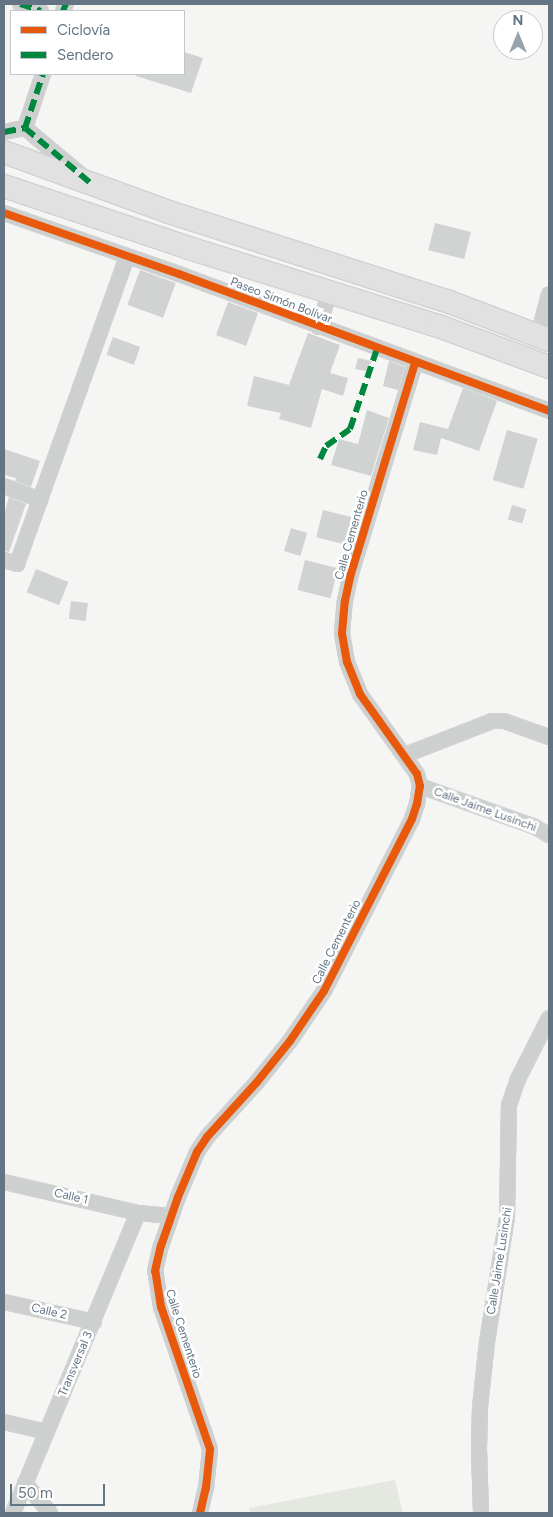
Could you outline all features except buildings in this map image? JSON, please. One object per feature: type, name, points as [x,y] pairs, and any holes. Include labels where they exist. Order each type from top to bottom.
[{"type":"main road","points":[[4,152],[94,186],[438,298],[546,337],[541,363]]},
{"type":"main road","name":"Paseo Simón Bolívar","points":[[4,186],[123,227],[441,326],[541,363]]},
{"type":"street","points":[[20,4],[38,10]]},
{"type":"street","points":[[25,128],[43,75]]},
{"type":"street","points":[[4,132],[25,128]]},
{"type":"street","points":[[25,128],[94,186]]},
{"type":"street","name":"Paseo Simón Bolívar","points":[[4,213],[127,256],[549,411]]},
{"type":"street","points":[[4,560],[17,564],[127,256]]},
{"type":"street","points":[[318,327],[330,292]]},
{"type":"street","points":[[546,337],[549,294]]},
{"type":"street","name":"Calle Cementerio","points":[[200,1513],[206,1488],[210,1449],[161,1308],[156,1281],[158,1260],[171,1216],[188,1171],[207,1136],[273,1062],[306,1020],[324,992],[412,819],[420,786],[417,774],[368,706],[352,678],[344,646],[342,622],[350,577],[415,363]]},
{"type":"street","points":[[4,486],[40,500]]},
{"type":"street","points":[[405,755],[492,720],[504,721],[549,737]]},
{"type":"street","name":"Calle Jaime Lusinchi","points":[[420,786],[535,827],[549,835]]},
{"type":"street","name":"Calle Jaime Lusinchi","points":[[481,1513],[478,1448],[480,1407],[487,1342],[507,1217],[509,1105],[518,1079],[549,1018]]},
{"type":"street","name":"Calle 1","points":[[4,1182],[138,1213],[171,1216]]},
{"type":"street","name":"Transversal 3","points":[[13,1513],[138,1213]]},
{"type":"street","name":"Calle 2","points":[[4,1302],[94,1322]]},
{"type":"street","points":[[4,1422],[47,1432]]},
{"type":"street","points":[[25,1483],[50,1513]]},
{"type":"shaded area","points":[[395,1480],[403,1513],[251,1513],[249,1508]]},
{"type":"marked path","points":[[20,4],[38,10]]},
{"type":"marked path","points":[[63,10],[66,4]]},
{"type":"marked path","points":[[25,128],[43,75]]},
{"type":"marked path","points":[[25,128],[93,185]]},
{"type":"marked path","points":[[4,132],[25,128]]},
{"type":"marked path","points":[[320,459],[326,446],[350,429],[377,349]]},
{"type":"cycle path","points":[[4,213],[179,274],[549,411]]},
{"type":"cycle path","points":[[200,1513],[206,1488],[210,1449],[161,1307],[155,1271],[161,1246],[178,1197],[197,1152],[207,1137],[257,1082],[290,1041],[324,991],[412,819],[417,804],[420,786],[417,774],[360,694],[347,662],[342,633],[345,601],[350,577],[415,363]]}]
